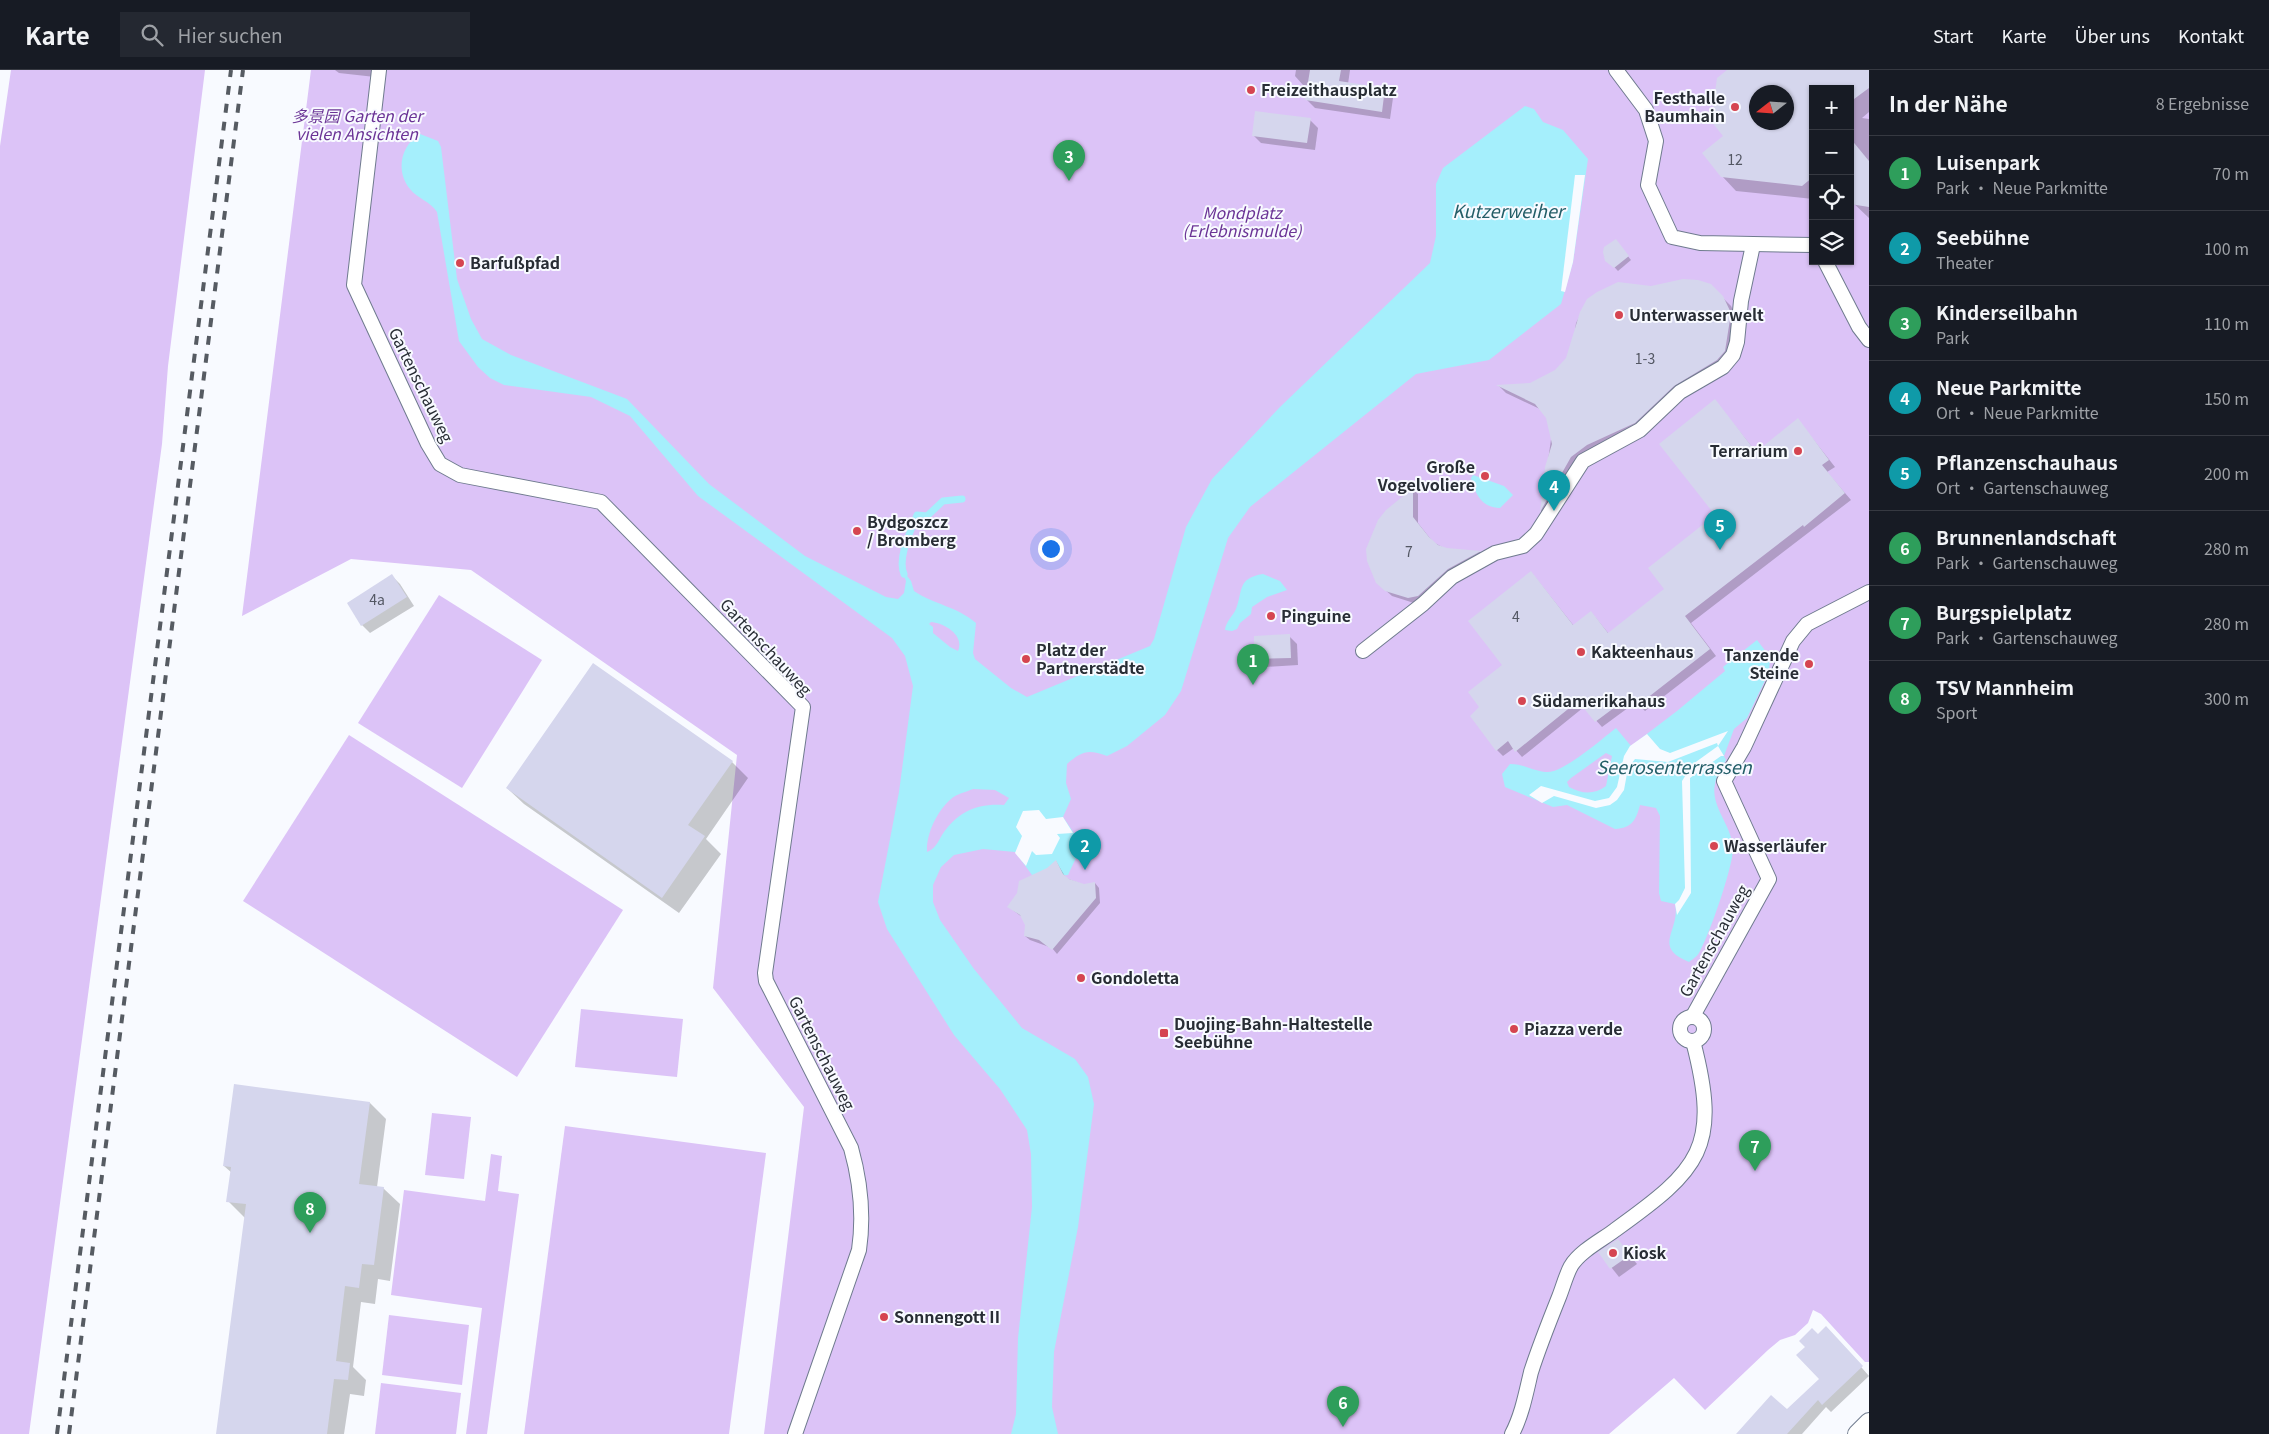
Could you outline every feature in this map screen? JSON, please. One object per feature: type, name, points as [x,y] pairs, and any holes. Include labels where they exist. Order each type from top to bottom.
[{"type":"street","name":"Gartenschauweg","points":[[379,70],[354,285],[428,444],[440,464],[460,475],[601,502],[803,707],[765,973],[766,981],[851,1148],[857,1171],[861,1235],[859,1250],[795,1434]]},
{"type":"street","points":[[1616,70],[1646,110],[1656,141],[1648,186],[1672,237],[1700,243],[1809,245]]},
{"type":"street","points":[[1363,651],[1423,604],[1452,577],[1495,553],[1523,546],[1536,534],[1583,461],[1640,430],[1680,392],[1723,367],[1733,355],[1737,342],[1741,301],[1753,245]]},
{"type":"street","points":[[1827,265],[1859,327],[1869,340]]},
{"type":"street","name":"Gartenschauweg","points":[[1512,1434],[1538,1348],[1572,1264],[1586,1251],[1652,1204],[1682,1177],[1696,1159],[1704,1132],[1706,1104],[1693,1041],[1683,1038],[1679,1028],[1685,1018],[1693,1016],[1769,879],[1724,781],[1744,746],[1793,640],[1807,624],[1869,592]]},
{"type":"street","points":[[1857,1434],[1869,1422]]},
{"type":"green space","points":[[11,70],[205,70],[168,366],[162,444],[29,1434],[0,1434],[0,146]]},
{"type":"green space","points":[[311,70],[1869,70],[1869,1362],[1865,1362],[1821,1314],[1813,1310],[1808,1323],[1795,1335],[1780,1340],[1768,1350],[1705,1410],[1674,1378],[1609,1434],[764,1434],[804,1107],[713,988],[737,755],[471,570],[351,559],[242,616]]},
{"type":"green space","points":[[439,595],[542,660],[462,788],[358,723]]},
{"type":"green space","points":[[349,735],[623,910],[517,1077],[243,901]]},
{"type":"green space","points":[[581,1009],[683,1019],[677,1077],[575,1067]]},
{"type":"green space","points":[[432,1113],[471,1117],[464,1179],[425,1175]]},
{"type":"green space","points":[[565,1126],[766,1153],[729,1434],[524,1434]]},
{"type":"green space","points":[[491,1154],[502,1156],[498,1191],[519,1194],[487,1434],[466,1434],[482,1308],[391,1295],[404,1190],[485,1201]]},
{"type":"green space","points":[[389,1315],[469,1325],[462,1385],[382,1375]]},
{"type":"green space","points":[[381,1383],[461,1393],[456,1434],[375,1434]]},
{"type":"water","name":"Kutzerweiher","points":[[1525,106],[1534,109],[1543,122],[1563,130],[1588,159],[1573,262],[1561,304],[1489,360],[1416,374],[1250,507],[1228,538],[1181,691],[1165,715],[1127,746],[1107,756],[1095,752],[1086,752],[1067,764],[1066,783],[1071,799],[1063,817],[1082,845],[1068,875],[1035,879],[1015,852],[983,849],[954,855],[941,867],[933,885],[933,902],[940,920],[974,969],[1022,1028],[1075,1059],[1088,1077],[1094,1104],[1078,1227],[1054,1352],[1052,1407],[1058,1434],[1011,1434],[1016,1414],[1018,1338],[1032,1207],[1031,1154],[1027,1130],[1000,1089],[954,1035],[887,929],[878,902],[899,792],[913,686],[905,656],[892,638],[698,496],[630,416],[591,397],[504,385],[490,378],[478,367],[459,341],[437,212],[431,205],[413,192],[405,182],[402,159],[408,145],[420,134],[438,141],[441,147],[457,279],[471,319],[482,339],[511,355],[627,399],[709,484],[805,556],[886,597],[898,599],[904,593],[906,581],[900,567],[911,581],[914,591],[961,613],[976,623],[973,653],[975,659],[1011,688],[1027,697],[1150,646],[1154,639],[1186,527],[1212,479],[1280,407],[1430,263],[1436,236],[1436,184],[1443,168]],"holes":[[[931,622],[947,627],[956,635],[959,640],[958,651],[933,633],[933,627],[929,624]],[[973,789],[995,790],[1009,798],[1004,805],[976,808],[961,815],[954,820],[934,847],[927,852],[930,830],[941,810],[953,797]]]},
{"type":"water","points":[[1473,475],[1504,486],[1513,495],[1500,508],[1488,506],[1477,495],[1471,478]]},
{"type":"water","points":[[1263,574],[1280,581],[1287,590],[1267,597],[1252,607],[1251,614],[1240,623],[1237,629],[1232,631],[1225,630],[1236,609],[1242,586],[1249,579]]},
{"type":"water","name":"Seerosenterrassen","points":[[1757,640],[1770,657],[1769,672],[1747,718],[1734,729],[1724,756],[1726,760],[1716,781],[1714,792],[1718,809],[1732,841],[1732,859],[1725,886],[1709,930],[1699,953],[1689,962],[1678,956],[1669,944],[1676,913],[1675,904],[1661,901],[1659,893],[1660,816],[1656,808],[1640,805],[1637,815],[1629,825],[1615,829],[1567,805],[1553,807],[1505,787],[1502,774],[1510,764],[1543,772],[1555,771],[1583,754],[1616,728],[1631,746],[1725,671],[1723,667]],"holes":[[[1606,753],[1612,756],[1606,786],[1588,793],[1569,787],[1567,782],[1571,778]]]},
{"type":"pier","points":[[1575,175],[1585,175],[1573,262],[1565,292],[1561,291]]},
{"type":"pier","points":[[1728,731],[1718,746],[1717,743],[1668,762],[1635,759],[1628,768],[1624,790],[1617,800],[1610,805],[1596,808],[1554,796],[1542,803],[1529,795],[1541,786],[1595,801],[1609,798],[1617,787],[1624,756],[1630,746],[1647,734],[1660,749],[1670,753]]},
{"type":"pier","points":[[1718,746],[1724,756],[1721,756],[1690,778],[1691,893],[1677,915],[1675,904],[1685,888],[1682,781],[1693,764]]},
{"type":"pier","points":[[1039,810],[1046,819],[1063,817],[1073,833],[1057,834],[1060,838],[1052,854],[1036,855],[1032,851],[1026,866],[1015,853],[1022,836],[1016,827],[1023,811]]},
{"type":"building","points":[[1310,70],[1341,70],[1339,81],[1385,88],[1382,112],[1305,100]]},
{"type":"building","name":"Festhalle Baumhain","points":[[1727,70],[1869,70],[1869,88],[1854,99],[1854,85],[1809,85],[1809,180],[1802,186],[1721,177],[1702,153],[1723,136],[1711,121],[1717,78]]},
{"type":"building","points":[[1255,111],[1311,118],[1307,143],[1252,136]]},
{"type":"building","points":[[1854,143],[1869,161],[1869,207],[1854,205]]},
{"type":"building","points":[[1616,239],[1629,256],[1614,268],[1605,261],[1603,252],[1604,247]]},
{"type":"building","points":[[1683,279],[1698,280],[1711,284],[1723,296],[1731,313],[1725,351],[1717,360],[1674,386],[1635,423],[1587,445],[1571,457],[1540,512],[1545,467],[1552,444],[1546,418],[1535,404],[1496,385],[1530,383],[1555,370],[1566,358],[1580,312],[1587,299],[1597,292],[1618,282],[1651,286]]},
{"type":"building","points":[[1715,399],[1756,452],[1798,418],[1829,460],[1822,465],[1845,493],[1804,527],[1803,525],[1685,616],[1710,649],[1637,706],[1630,696],[1595,722],[1578,701],[1515,752],[1508,741],[1496,751],[1470,716],[1479,707],[1468,692],[1502,665],[1468,621],[1531,571],[1573,625],[1591,611],[1608,633],[1664,589],[1648,568],[1715,515],[1659,444]]},
{"type":"building","points":[[1413,488],[1413,517],[1429,537],[1438,545],[1447,548],[1481,551],[1448,569],[1418,596],[1408,598],[1385,591],[1376,583],[1367,561],[1366,549],[1378,520],[1386,510]]},
{"type":"building","points":[[392,574],[407,597],[361,626],[347,603]]},
{"type":"building","points":[[1290,634],[1291,658],[1254,659],[1254,636]]},
{"type":"building","points":[[593,663],[733,761],[688,825],[705,836],[662,898],[506,788]]},
{"type":"building","points":[[1056,860],[1063,874],[1069,879],[1084,884],[1095,882],[1096,898],[1052,950],[1039,940],[1024,936],[1025,925],[1020,915],[1007,907],[1017,893],[1019,881],[1047,868]]},
{"type":"building","points":[[234,1084],[370,1102],[359,1184],[384,1187],[374,1265],[362,1264],[359,1288],[345,1286],[336,1361],[350,1363],[348,1380],[334,1379],[327,1434],[216,1434],[246,1204],[226,1202],[231,1167],[223,1166]]},
{"type":"building","name":"Kiosk","points":[[1618,1239],[1630,1255],[1610,1269],[1598,1252]]},
{"type":"building","points":[[1826,1326],[1863,1366],[1822,1405],[1818,1400],[1787,1434],[1736,1434],[1771,1395],[1787,1409],[1819,1379],[1796,1355],[1805,1347],[1799,1341],[1812,1328],[1818,1334]]},
{"type":"waterway","points":[[904,574],[902,567],[903,552],[917,515],[927,516],[943,501],[962,499]]},
{"type":"railway","points":[[57,1434],[231,70]]},
{"type":"railway","points":[[69,1434],[243,70]]},
{"type":"place","name":"Freizeithausplatz","points":[[1251,90]]},
{"type":"place","name":"Festhalle Baumhain","points":[[1735,107]]},
{"type":"place","name":"Kinderseilbahn","points":[[1069,181]]},
{"type":"place","name":"Barfußpfad","points":[[460,263]]},
{"type":"place","name":"Unterwasserwelt","points":[[1619,315]]},
{"type":"place","name":"Terrarium","points":[[1798,451]]},
{"type":"place","name":"Große Vogelvoliere","points":[[1485,476]]},
{"type":"place","name":"Neue Parkmitte","points":[[1554,511]]},
{"type":"place","name":"Bydgoszcz / Bromberg","points":[[857,531]]},
{"type":"place","name":"Pflanzenschauhaus","points":[[1720,550]]},
{"type":"place","name":"Pinguine","points":[[1271,616]]},
{"type":"place","name":"Kakteenhaus","points":[[1581,652]]},
{"type":"place","name":"Platz der Partnerstädte","points":[[1026,659]]},
{"type":"place","name":"Tanzende Steine","points":[[1809,664]]},
{"type":"place","name":"Luisenpark","points":[[1253,685]]},
{"type":"place","name":"Südamerikahaus","points":[[1522,701]]},
{"type":"place","name":"Wasserläufer","points":[[1714,846]]},
{"type":"place","name":"Seebühne","points":[[1085,870]]},
{"type":"place","name":"Gondoletta","points":[[1081,978]]},
{"type":"place","name":"Piazza verde","points":[[1514,1029]]},
{"type":"place","name":"Duojing-Bahn-Haltestelle Seebühne","points":[[1164,1033]]},
{"type":"place","name":"Burgspielplatz","points":[[1755,1171]]},
{"type":"place","name":"TSV Mannheim","points":[[310,1233]]},
{"type":"place","name":"Kiosk","points":[[1613,1253]]},
{"type":"place","name":"Sonnengott II","points":[[884,1317]]},
{"type":"place","name":"Brunnenlandschaft","points":[[1343,1427]]},
{"type":"park label","name":"多景园 Garten der vielen Ansichten","points":[[357,125]]},
{"type":"park label","name":"Mondplatz (Erlebnismulde)","points":[[1242,222]]}]
